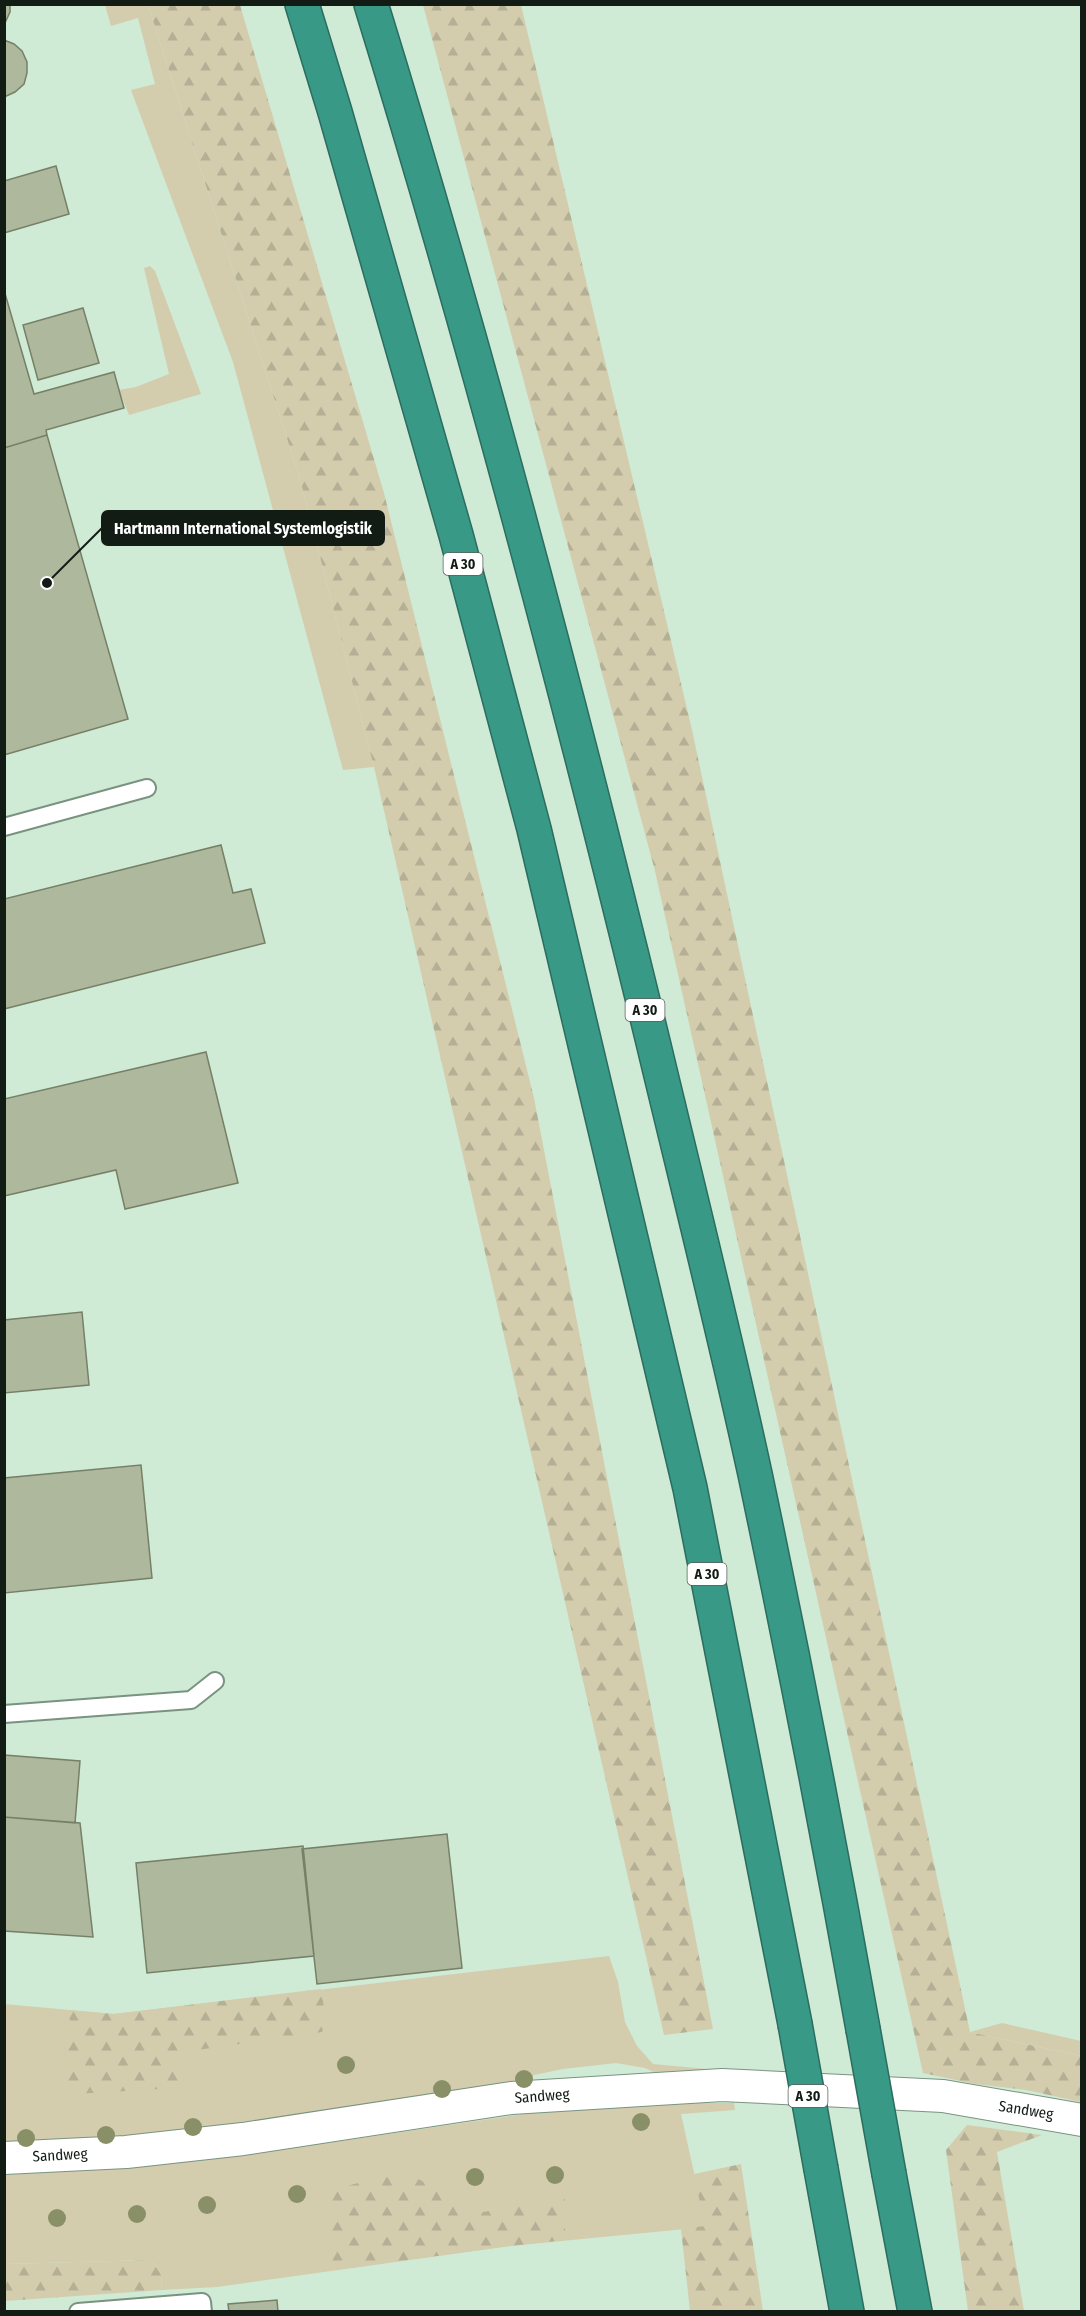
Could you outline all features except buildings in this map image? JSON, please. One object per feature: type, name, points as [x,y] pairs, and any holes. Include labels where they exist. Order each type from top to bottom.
[{"type":"highway","name":"A 30","points":[[302,4],[456,535],[534,829],[690,1488],[795,2024],[847,2312]]},
{"type":"highway","name":"A 30","points":[[371,4],[519,520],[604,839],[754,1469],[824,1810],[915,2312]]},
{"type":"highway","points":[[840,2270],[840,2312]]},
{"type":"street","name":"Sandweg","points":[[4,2158],[126,2152],[243,2139],[512,2098],[722,2085],[943,2096],[1082,2120]]},
{"type":"lane","points":[[4,827],[147,788]]},
{"type":"lane","points":[[4,1714],[191,1701],[215,1681]]},
{"type":"lane","points":[[78,2312],[202,2302],[203,2312]]},
{"type":"green space","points":[[105,5],[148,5],[300,479],[374,767],[343,770],[233,362],[131,90],[155,84],[138,18],[111,26]]},
{"type":"green space","points":[[148,5],[240,5],[384,493],[534,1098],[713,2029],[664,2035],[374,767],[300,479]]},
{"type":"green space","points":[[423,5],[521,5],[692,730],[970,2032],[1081,2056],[1081,2102],[1026,2090],[975,2084],[923,2073],[655,871]]},
{"type":"green space","points":[[150,266],[155,271],[201,394],[129,415],[119,390],[136,387],[169,374],[144,268]]},
{"type":"green space","points":[[609,1956],[618,1982],[625,2022],[637,2046],[653,2064],[728,2071],[662,2076],[645,2068],[616,2063],[534,2075],[512,2091],[234,2131],[5,2147],[4,2004],[114,2014]]},
{"type":"green space","points":[[321,1989],[326,2021],[322,2032],[183,2052],[177,2088],[75,2094],[63,2083],[72,2025],[66,2010],[114,2014]]},
{"type":"green space","points":[[1002,2023],[1081,2041],[1081,2056],[970,2032]]},
{"type":"green space","points":[[607,2103],[734,2103],[735,2110],[681,2114],[706,2227],[510,2246],[217,2287],[162,2290],[161,2274],[151,2260],[5,2264],[5,2175],[107,2168],[217,2153],[334,2142]]},
{"type":"green space","points":[[967,2125],[1042,2135],[997,2152],[1024,2311],[968,2311],[946,2150]]},
{"type":"green space","points":[[741,2164],[763,2311],[690,2311],[681,2229],[705,2226],[694,2174]]},
{"type":"green space","points":[[405,2173],[439,2189],[470,2214],[565,2199],[565,2240],[327,2271],[326,2234],[330,2192],[354,2184]]},
{"type":"green space","points":[[151,2260],[161,2274],[162,2290],[5,2301],[5,2264]]},
{"type":"place","name":"Hartmann International Systemlogistik","points":[[47,583]]}]
